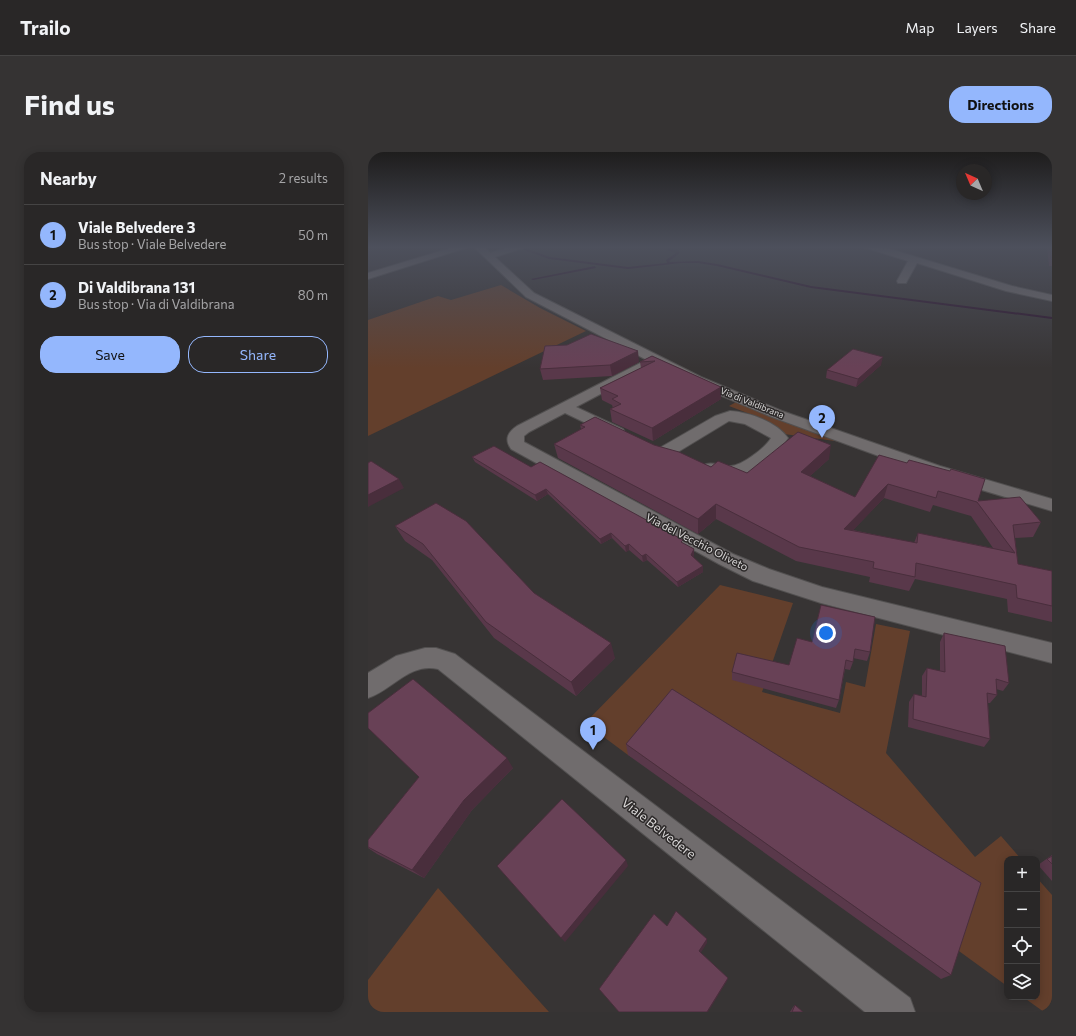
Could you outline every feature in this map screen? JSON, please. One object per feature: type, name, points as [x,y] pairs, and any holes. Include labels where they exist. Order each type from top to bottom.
[{"type":"street","name":"Via di Valdibrana","points":[[522,287],[530,295],[654,360],[696,380],[785,417],[934,470],[1052,505]]},
{"type":"street","points":[[1004,287],[1052,298]]},
{"type":"street","name":"Via del Vecchio Oliveto","points":[[654,360],[518,433],[514,441],[517,445],[726,559],[761,575],[821,595],[1052,653]]},
{"type":"street","points":[[564,407],[627,437]]},
{"type":"street","points":[[731,416],[741,418],[772,431],[780,438],[776,444],[748,467],[738,472],[726,471],[692,461],[655,451],[717,421],[731,416]]},
{"type":"street","name":"Viale Belvedere","points":[[368,687],[393,670],[416,660],[427,657],[438,658],[446,661],[896,1012]]},
{"type":"shaded area","points":[[494,287],[505,287],[540,308],[586,331],[368,436],[368,320],[438,296],[451,300]]},
{"type":"shaded area","points":[[738,401],[842,442],[784,434],[763,419],[729,406]]},
{"type":"shaded area","points":[[720,585],[793,603],[762,692],[840,713],[846,682],[865,687],[876,624],[910,631],[886,753],[975,857],[1001,836],[1018,856],[1004,856],[1004,984],[952,946],[628,755],[585,723]]},
{"type":"shaded area","points":[[1040,881],[1052,895],[1052,1012],[1044,1012],[1027,1000],[1040,1000]]},
{"type":"shaded area","points":[[438,888],[549,1012],[368,1012],[368,980]]},
{"type":"building","points":[[591,334],[638,351],[610,365],[540,369],[545,346],[567,345]]},
{"type":"building","points":[[853,349],[883,357],[858,379],[827,370]]},
{"type":"building","points":[[652,356],[721,387],[652,428],[610,409],[621,404],[612,399],[618,396],[600,388],[655,361],[640,362]]},
{"type":"building","points":[[595,417],[654,445],[679,452],[711,467],[718,461],[747,473],[798,432],[831,445],[801,472],[855,497],[879,455],[907,463],[909,460],[950,471],[951,469],[985,479],[978,501],[1020,497],[1041,522],[1013,525],[1018,564],[1052,571],[1052,606],[1017,598],[1016,585],[916,563],[915,577],[873,568],[874,562],[799,547],[716,504],[698,519],[554,444],[585,427],[580,425]],"holes":[[[888,484],[936,498],[938,491],[977,502],[1015,553],[918,533],[917,543],[844,529]]]},
{"type":"building","points":[[494,446],[531,467],[540,462],[683,540],[681,542],[694,549],[691,555],[703,566],[677,582],[646,554],[642,556],[629,544],[625,546],[611,533],[600,539],[546,489],[535,495],[472,457]]},
{"type":"building","points":[[371,461],[399,479],[368,495],[368,463]]},
{"type":"building","points":[[436,503],[466,521],[534,593],[611,643],[571,682],[486,622],[423,544],[395,526]]},
{"type":"building","points":[[821,605],[875,617],[870,652],[855,649],[853,662],[846,660],[839,700],[732,672],[737,653],[789,665],[797,638],[812,642]]},
{"type":"building","points":[[944,633],[1005,646],[1009,683],[996,679],[997,695],[987,693],[990,739],[913,719],[914,694],[926,697],[927,668],[945,672]]},
{"type":"building","points":[[413,679],[507,758],[464,800],[412,870],[368,847],[368,840],[419,777],[368,728],[368,713]]},
{"type":"building","points":[[672,689],[981,883],[951,975],[626,744]]},
{"type":"building","points":[[562,799],[626,860],[561,938],[497,866]]},
{"type":"building","points":[[1052,856],[1052,864],[1047,859]]},
{"type":"building","points":[[676,911],[707,939],[699,951],[728,978],[707,1012],[619,1012],[599,989],[654,914],[667,926]]},
{"type":"building","points":[[795,1005],[803,1012],[792,1012]]},
{"type":"waterway","points":[[812,287],[1052,318]]},
{"type":"place","name":"Di Valdibrana 131","points":[[822,438]]},
{"type":"place","name":"Viale Belvedere 3","points":[[593,750]]}]
